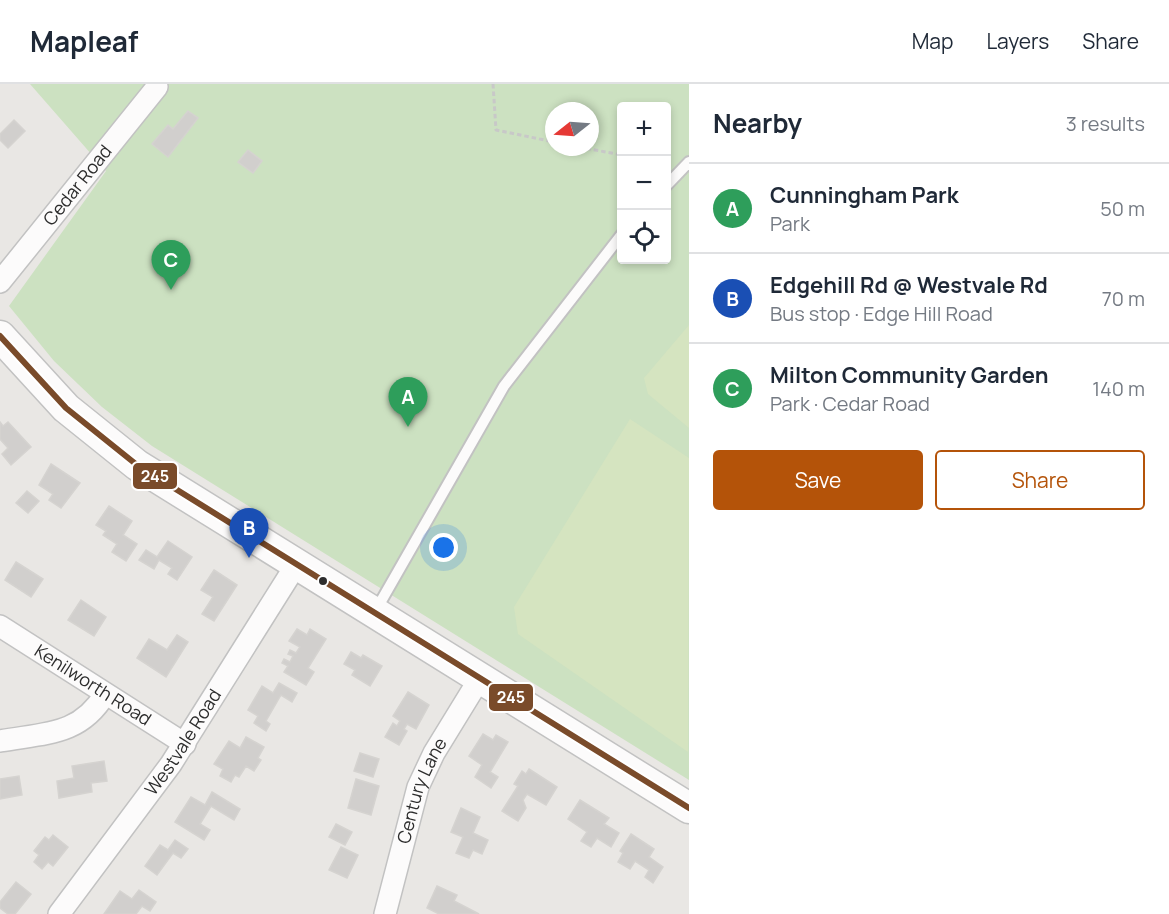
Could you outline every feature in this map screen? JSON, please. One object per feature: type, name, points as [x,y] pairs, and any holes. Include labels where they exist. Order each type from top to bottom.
[{"type":"street","name":"Cedar Road","points":[[0,282],[157,87]]},
{"type":"street","points":[[0,336],[58,400],[117,451],[296,565],[689,808]]},
{"type":"street","name":"Westvale Road","points":[[59,914],[184,744],[296,565]]},
{"type":"street","name":"Kenilworth Road","points":[[0,626],[184,744]]},
{"type":"street","name":"Century Lane","points":[[385,914],[412,805],[425,770],[480,678]]},
{"type":"street","points":[[0,741],[57,731],[77,724],[93,712],[105,694]]},
{"type":"lane","points":[[671,181],[689,162]]},
{"type":"lane","points":[[374,612],[504,386],[617,239]]},
{"type":"path","points":[[493,84],[496,130],[545,140]]},
{"type":"path","points":[[599,151],[617,154]]},
{"type":"green space","points":[[30,84],[689,84],[689,780],[152,446],[102,407],[54,361],[9,306],[106,171]]},
{"type":"green space","points":[[689,325],[689,428],[648,394],[644,378]]},
{"type":"green space","points":[[630,419],[689,458],[688,752],[518,634],[514,607]]},
{"type":"building","points":[[188,111],[198,118],[168,157],[152,144],[168,125],[173,129]]},
{"type":"building","points":[[14,120],[25,131],[8,148],[0,140],[0,134]]},
{"type":"building","points":[[248,150],[262,161],[253,173],[238,162]]},
{"type":"building","points":[[0,422],[3,426],[8,422],[31,447],[11,465],[2,454],[8,448],[0,439]]},
{"type":"building","points":[[51,464],[80,483],[61,508],[49,500],[53,494],[39,485]]},
{"type":"building","points":[[27,491],[39,501],[28,513],[16,503]]},
{"type":"building","points":[[109,506],[132,521],[123,535],[137,544],[126,561],[112,552],[117,544],[103,535],[106,531],[96,525]]},
{"type":"building","points":[[168,541],[192,557],[177,580],[168,574],[172,568],[159,560],[154,569],[139,560],[146,550],[157,557]]},
{"type":"building","points":[[16,562],[43,579],[31,597],[5,580]]},
{"type":"building","points":[[214,570],[237,585],[214,621],[202,614],[213,597],[201,590]]},
{"type":"building","points":[[81,600],[106,617],[94,636],[68,620]]},
{"type":"building","points":[[297,629],[307,635],[310,629],[326,639],[308,668],[314,672],[306,685],[284,672],[288,666],[282,663],[284,659],[290,662],[293,656],[288,654],[290,650],[296,653],[300,647],[289,641]]},
{"type":"building","points":[[177,635],[188,642],[166,677],[137,658],[149,639],[167,650]]},
{"type":"building","points":[[351,652],[361,658],[363,655],[382,666],[370,686],[352,675],[355,670],[344,664]]},
{"type":"building","points":[[279,683],[297,693],[292,702],[281,695],[266,721],[270,724],[266,731],[254,723],[258,716],[248,710],[262,686],[273,693]]},
{"type":"building","points":[[408,692],[429,705],[416,729],[407,724],[404,729],[407,731],[399,745],[385,737],[393,723],[397,726],[400,721],[393,716]]},
{"type":"building","points":[[483,734],[493,740],[496,735],[508,742],[490,772],[498,777],[491,788],[475,777],[482,765],[469,756]]},
{"type":"building","points":[[246,737],[264,747],[258,758],[261,760],[254,771],[246,766],[239,777],[235,775],[231,782],[220,776],[223,769],[214,764],[229,741],[240,748]]},
{"type":"building","points":[[360,753],[379,759],[373,777],[354,771]]},
{"type":"building","points":[[104,761],[107,781],[91,783],[92,792],[59,798],[57,781],[74,778],[72,766]]},
{"type":"building","points":[[529,769],[557,787],[546,805],[527,794],[523,800],[526,808],[518,821],[502,811],[518,786],[514,784],[522,771],[526,774]]},
{"type":"building","points":[[19,776],[22,795],[0,799],[0,779]]},
{"type":"building","points":[[356,779],[379,786],[371,815],[348,808]]},
{"type":"building","points":[[212,792],[240,809],[234,820],[211,806],[200,824],[210,830],[204,840],[175,822],[191,797],[205,805]]},
{"type":"building","points":[[580,800],[609,818],[604,824],[619,833],[611,847],[597,838],[591,847],[581,841],[587,832],[568,819]]},
{"type":"building","points":[[461,808],[480,817],[473,833],[488,840],[482,854],[473,850],[469,858],[456,853],[463,837],[451,832]]},
{"type":"building","points":[[336,824],[352,832],[345,845],[329,837]]},
{"type":"building","points":[[631,834],[654,849],[649,857],[663,867],[653,883],[645,877],[649,870],[635,861],[630,869],[618,862],[623,853],[620,851]]},
{"type":"building","points":[[53,835],[68,847],[53,866],[48,862],[42,869],[34,862],[39,855],[34,851],[45,837],[49,840]]},
{"type":"building","points":[[175,840],[188,849],[181,858],[173,853],[157,875],[145,866],[160,845],[168,850]]},
{"type":"building","points":[[341,847],[358,855],[347,878],[329,870]]},
{"type":"building","points":[[16,882],[31,894],[15,914],[8,914],[0,908],[0,902]]},
{"type":"building","points":[[437,886],[457,895],[454,901],[479,914],[439,914],[427,908]]},
{"type":"building","points":[[139,890],[156,902],[150,911],[142,906],[136,914],[104,914],[120,891],[132,899]]},
{"type":"transit line","name":"245","points":[[0,336],[66,408],[137,465],[689,808]]},
{"type":"place","name":"Milton Community Garden","points":[[171,290]]},
{"type":"place","name":"Cunningham Park","points":[[408,427]]},
{"type":"place","name":"Edgehill Rd @ Westvale Rd","points":[[249,558]]}]
